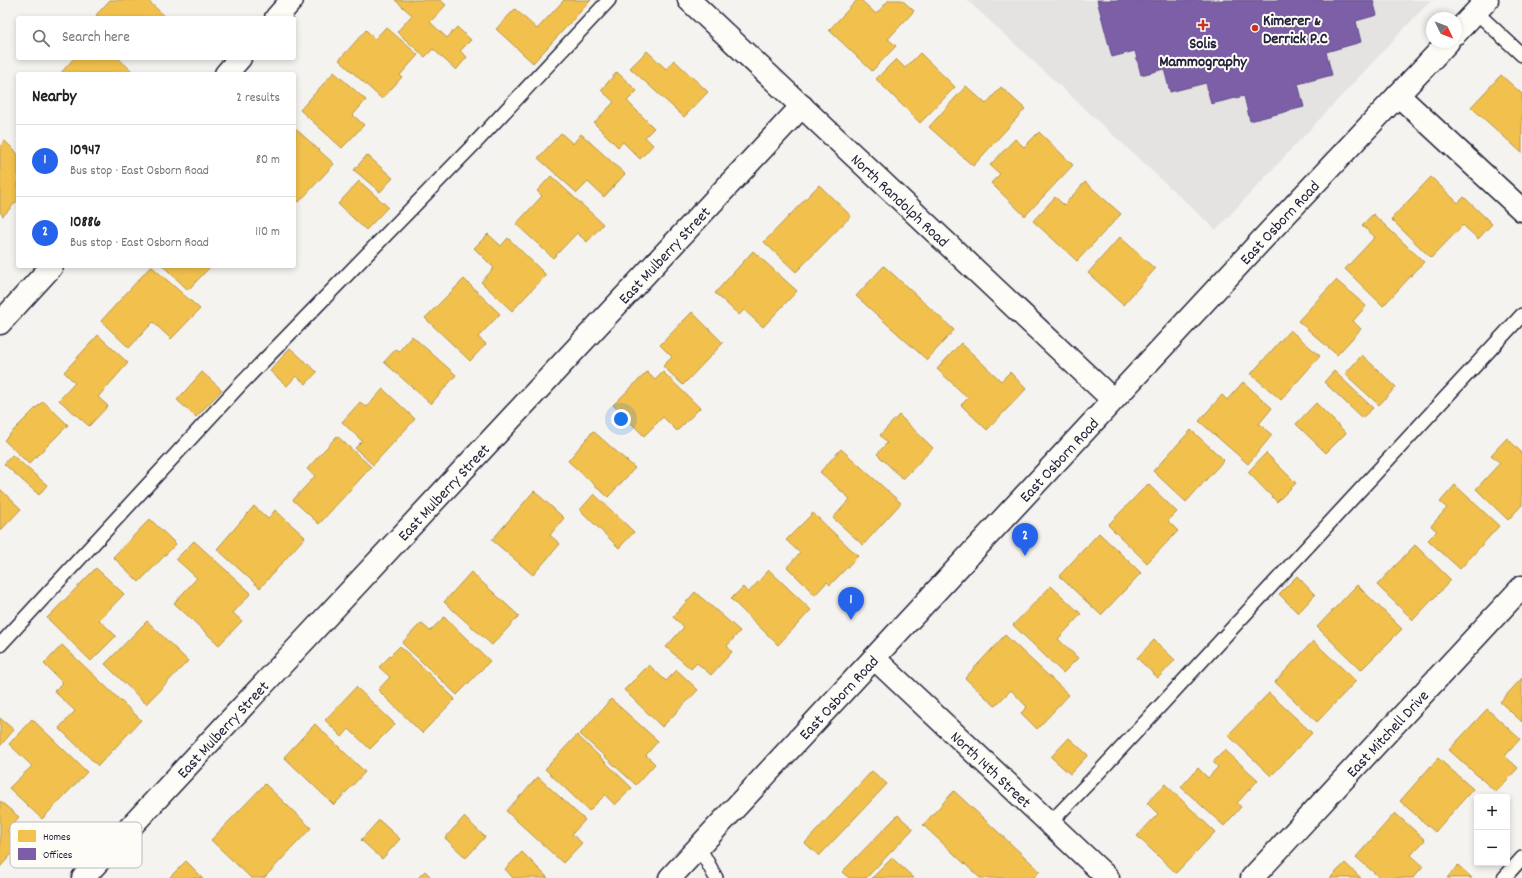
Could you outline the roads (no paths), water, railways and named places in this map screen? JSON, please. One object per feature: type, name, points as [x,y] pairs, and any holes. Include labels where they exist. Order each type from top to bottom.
[{"type":"street","points":[[278,16],[292,0]]},
{"type":"street","name":"North Randolph Road","points":[[689,0],[1113,400]]},
{"type":"street","points":[[1462,27],[1482,6]]},
{"type":"street","name":"East Osborn Road","points":[[670,878],[875,659],[1113,400],[1442,48]]},
{"type":"street","points":[[228,72],[238,60]]},
{"type":"street","points":[[1398,95],[1522,210]]},
{"type":"street","name":"East Mulberry Street","points":[[135,822],[802,106]]},
{"type":"street","points":[[0,323],[50,268]]},
{"type":"street","name":"East Mitchell Drive","points":[[1252,878],[1522,587]]},
{"type":"street","name":"North 14th Street","points":[[875,659],[1108,878]]},
{"type":"street","name":"East Mulberry Street","points":[[83,878],[92,868]]},
{"type":"lane","points":[[0,645],[239,386],[480,138],[609,0]]},
{"type":"lane","points":[[1482,6],[1522,55]]},
{"type":"lane","points":[[1049,824],[1100,771],[1522,315]]},
{"type":"lane","points":[[699,847],[716,878]]},
{"type":"lane","points":[[1504,878],[1522,858]]},
{"type":"place","name":"Solis Mammography","points":[[1203,25]]},
{"type":"place","name":"Kimerer & Derrick P.C","points":[[1255,28]]},
{"type":"place","name":"10886","points":[[1025,556]]},
{"type":"place","name":"10947","points":[[851,620]]}]
